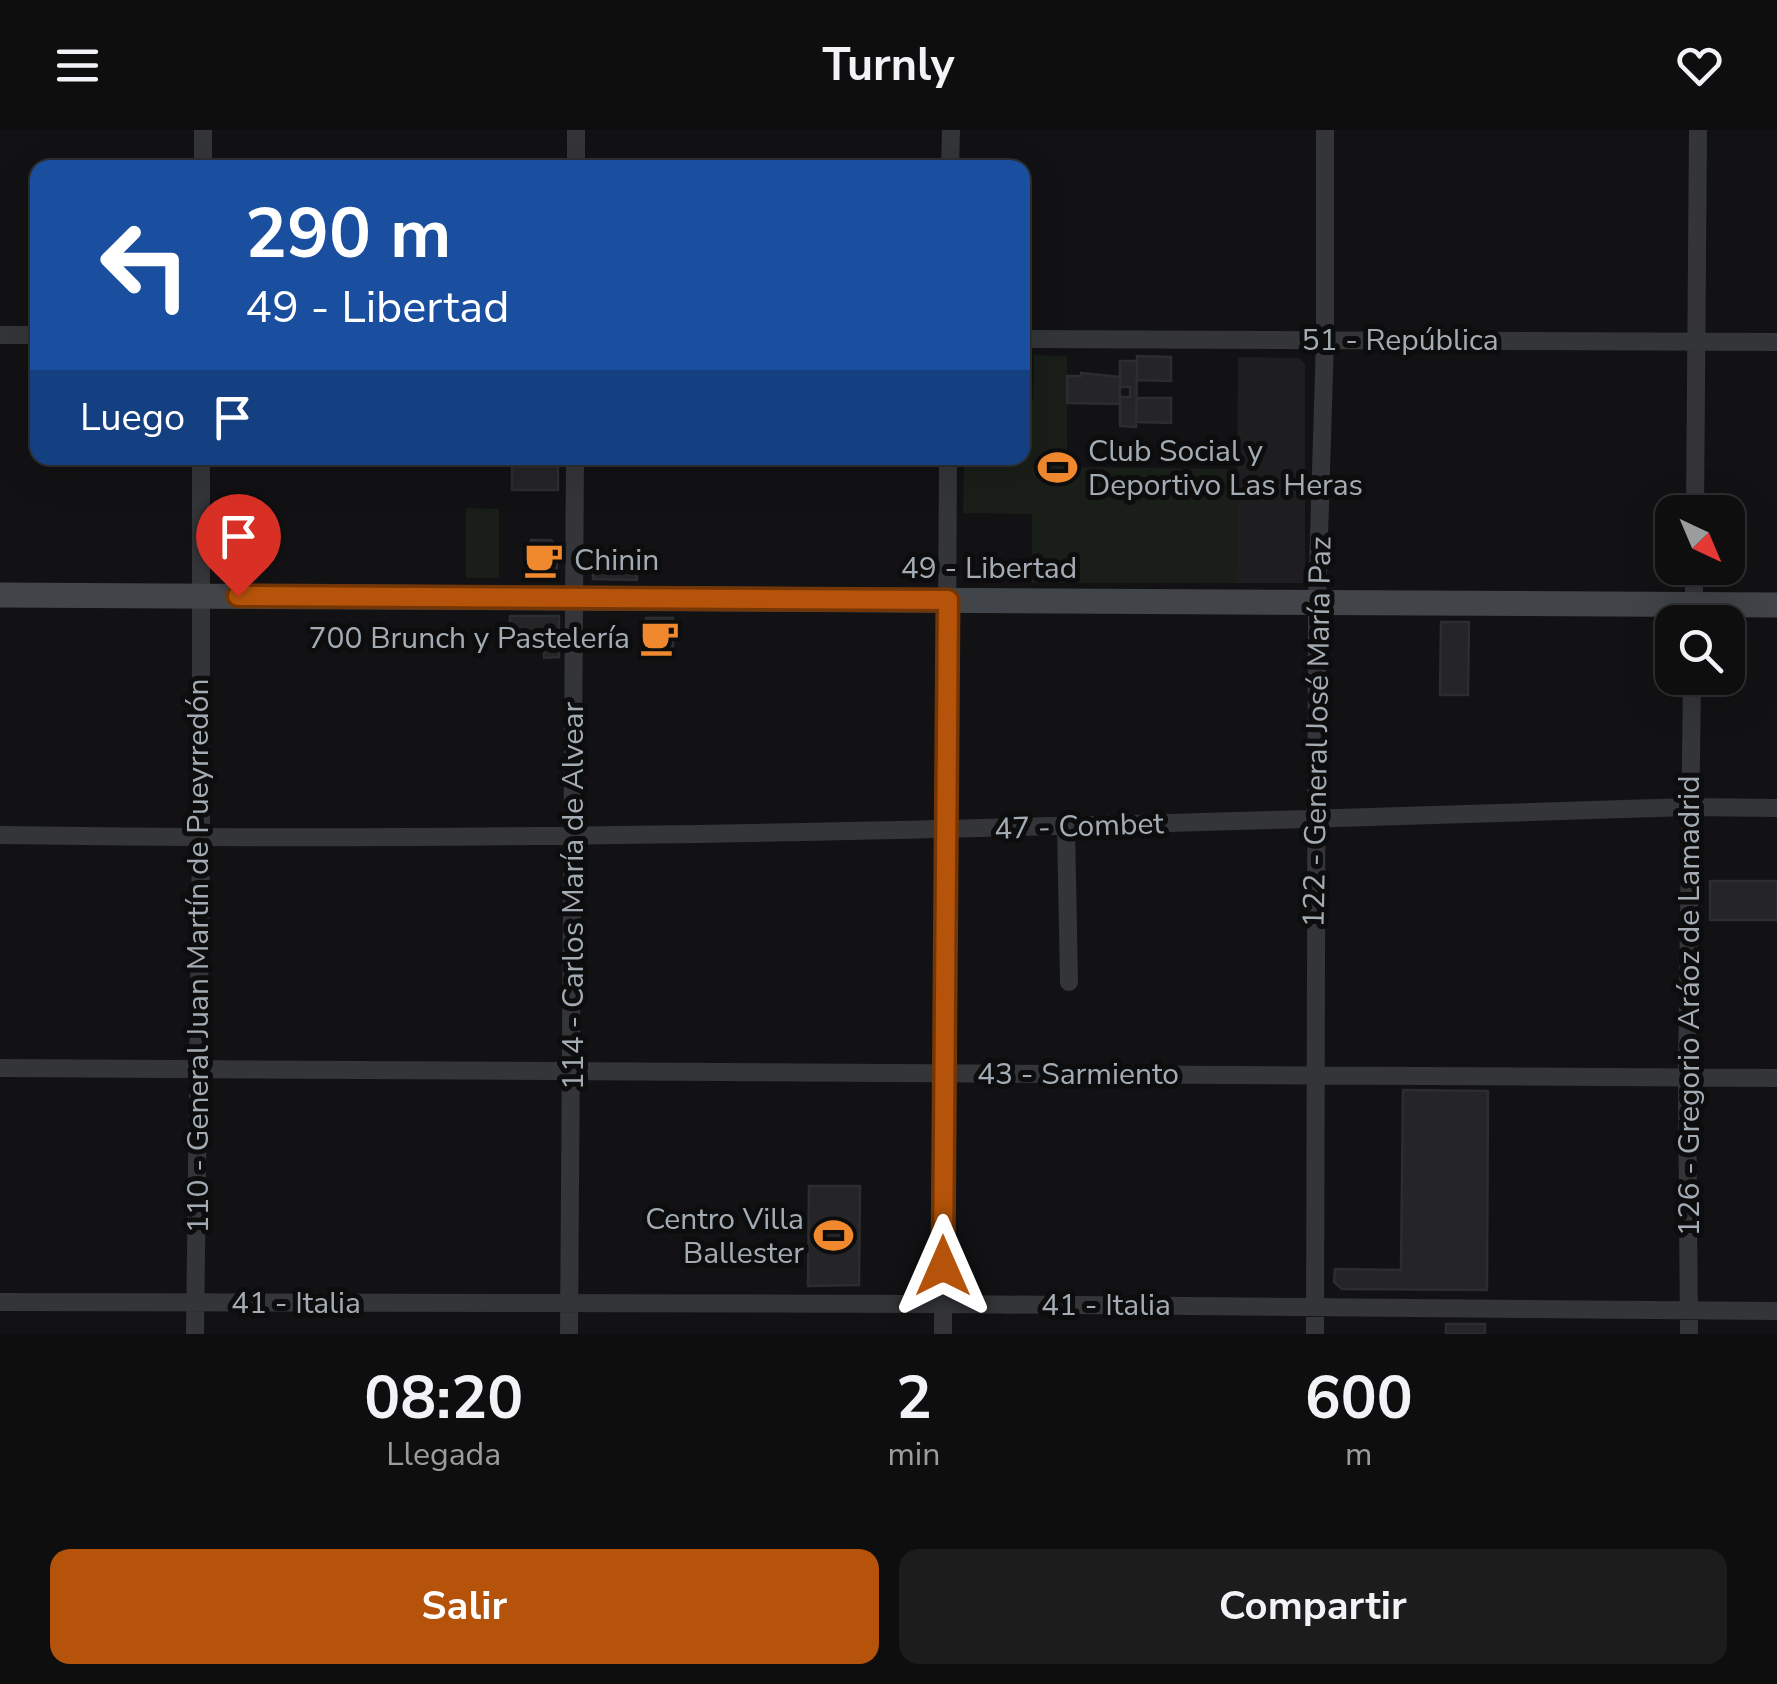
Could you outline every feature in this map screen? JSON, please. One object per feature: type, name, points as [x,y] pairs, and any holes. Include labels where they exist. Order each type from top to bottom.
[{"type":"street","points":[[203,130],[203,160]]},
{"type":"street","points":[[576,130],[576,160]]},
{"type":"street","points":[[950,160],[951,130]]},
{"type":"street","name":"122 - General José María Paz","points":[[1315,1334],[1317,602],[1324,340],[1324,130]]},
{"type":"street","points":[[1695,495],[1698,130]]},
{"type":"street","points":[[0,335],[30,335]]},
{"type":"street","name":"51 - República","points":[[1030,339],[1777,342]]},
{"type":"street","name":"110 - General Juan Martín de Pueyrredón","points":[[195,1334],[201,465]]},
{"type":"street","name":"114 - Carlos María de Alvear","points":[[570,1334],[575,465]]},
{"type":"street","points":[[943,1334],[948,465]]},
{"type":"street","name":"49 - Libertad","points":[[0,596],[1317,602],[1655,613]]},
{"type":"street","name":"49 - Libertad","points":[[1745,608],[1777,605]]},
{"type":"street","name":"126 - Gregorio Aráoz de Lamadrid","points":[[1690,1334],[1687,1078],[1692,695]]},
{"type":"street","name":"47 - Combet","points":[[0,835],[574,837],[946,831],[1689,807],[1777,808]]},
{"type":"street","points":[[1066,827],[1069,982]]},
{"type":"street","name":"43 - Sarmiento","points":[[0,1068],[1777,1078]]},
{"type":"street","name":"41 - Italia","points":[[0,1302],[1777,1310]]},
{"type":"shaded area","name":"Club Social y Deportivo Las Heras","points":[[1034,355],[1067,356],[1067,467],[1237,469],[1236,583],[1032,583],[1032,514],[963,513],[964,465],[1030,465]]},
{"type":"shaded area","points":[[1238,357],[1299,358],[1305,364],[1305,583],[1236,583]]},
{"type":"shaded area","points":[[466,508],[499,509],[499,578],[466,578]]},
{"type":"building","points":[[1137,356],[1171,357],[1171,381],[1137,380]]},
{"type":"building","points":[[1120,361],[1137,361],[1136,427],[1120,426],[1120,397],[1130,397],[1130,387],[1120,387]]},
{"type":"building","points":[[1081,373],[1120,377],[1120,404],[1067,403],[1067,376]]},
{"type":"building","points":[[1137,398],[1171,398],[1171,423],[1136,422]]},
{"type":"building","points":[[512,466],[558,466],[558,490],[512,490]]},
{"type":"building","name":"Chinin","points":[[531,540],[551,540],[557,547],[557,572],[550,579],[530,579]]},
{"type":"building","points":[[593,552],[636,553],[637,580],[593,579]]},
{"type":"building","points":[[510,616],[559,616],[559,657],[544,658],[544,634],[510,634]]},
{"type":"building","name":"700 Brunch y Pastelería","points":[[646,618],[673,618],[673,658],[646,658]]},
{"type":"building","points":[[1441,622],[1469,622],[1468,695],[1440,695]]},
{"type":"building","points":[[1710,881],[1777,881],[1777,920],[1710,920]]},
{"type":"building","points":[[1403,1090],[1488,1091],[1487,1290],[1342,1289],[1334,1282],[1335,1269],[1401,1270]]},
{"type":"building","name":"Centro Villa Ballester","points":[[809,1186],[860,1186],[859,1285],[808,1286]]},
{"type":"building","points":[[1446,1324],[1485,1324],[1485,1334],[1446,1334]]},
{"type":"place","name":"Club Social y Deportivo Las Heras","points":[[1058,468]]},
{"type":"place","name":"Chinin","points":[[544,560]]},
{"type":"place","name":"700 Brunch y Pastelería","points":[[660,638]]},
{"type":"place","name":"Centro Villa Ballester","points":[[834,1236]]},
{"type":"route","points":[[238,596],[948,600],[943,1266]]}]
